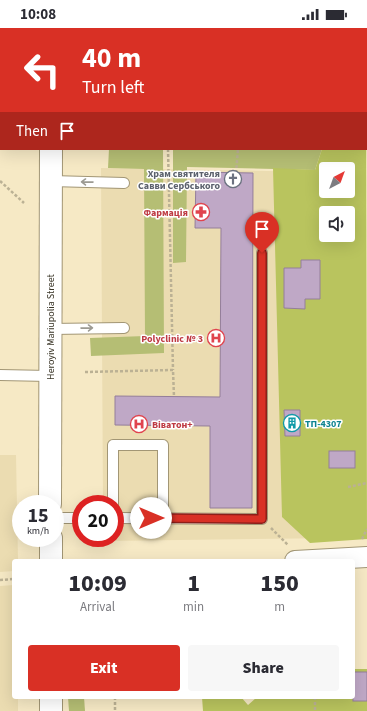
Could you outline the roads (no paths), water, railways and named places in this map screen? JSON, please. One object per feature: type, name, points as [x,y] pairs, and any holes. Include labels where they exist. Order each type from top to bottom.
[{"type":"street","name":"Heroyiv Mariupolia Street","points":[[50,495],[51,150]]},
{"type":"street","points":[[51,547],[51,559]]},
{"type":"street","points":[[352,559],[367,557]]},
{"type":"street","points":[[51,699],[51,711]]},
{"type":"lane","points":[[51,181],[124,183]]},
{"type":"lane","points":[[124,518],[262,519],[262,253]]},
{"type":"lane","points":[[50,329],[124,328]]},
{"type":"lane","points":[[0,374],[50,376]]},
{"type":"lane","points":[[113,495],[113,445],[163,445],[164,518]]},
{"type":"place","name":"Храм святителя Савви Сербського","points":[[233,179]]},
{"type":"place","name":"Фармація","points":[[201,212]]},
{"type":"place","name":"Polyclinic № 3","points":[[216,338]]},
{"type":"place","name":"ТП-4307","points":[[292,423]]},
{"type":"place","name":"Віватон+","points":[[139,424]]}]
